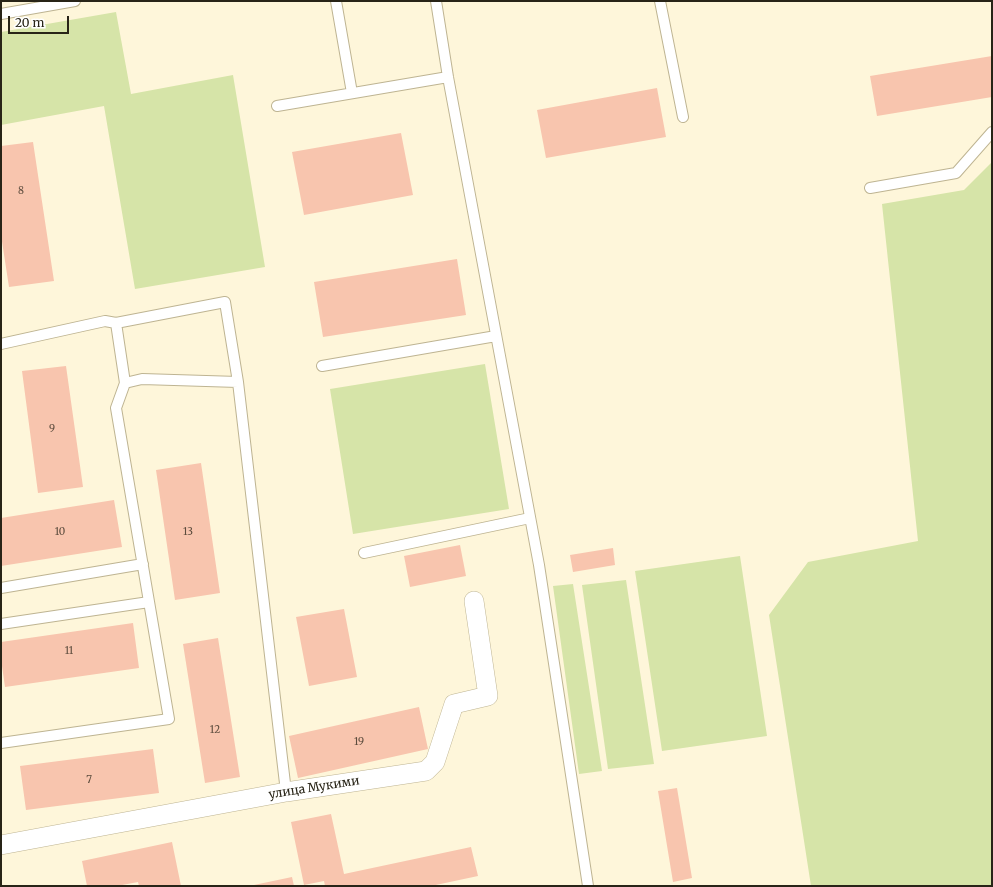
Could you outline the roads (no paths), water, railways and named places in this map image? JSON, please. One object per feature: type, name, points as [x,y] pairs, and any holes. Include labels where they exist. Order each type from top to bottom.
[{"type":"street","name":"улица Мукими","points":[[2,841],[286,792],[426,771],[436,762],[454,704],[488,696],[474,601]]},
{"type":"lane","points":[[1,14],[75,1]]},
{"type":"lane","points":[[336,1],[352,94]]},
{"type":"lane","points":[[436,1],[448,77],[539,565],[588,886]]},
{"type":"lane","points":[[660,1],[683,117]]},
{"type":"lane","points":[[277,106],[448,77]]},
{"type":"lane","points":[[870,188],[956,173],[992,132]]},
{"type":"lane","points":[[1,344],[105,321],[116,323],[225,302],[238,382],[286,792]]},
{"type":"lane","points":[[1,743],[169,719],[116,408],[124,383],[116,323]]},
{"type":"lane","points":[[322,366],[496,336]]},
{"type":"lane","points":[[124,383],[142,379],[238,382]]},
{"type":"lane","points":[[364,553],[530,518]]},
{"type":"lane","points":[[1,588],[142,564]]},
{"type":"lane","points":[[1,624],[149,602]]}]
